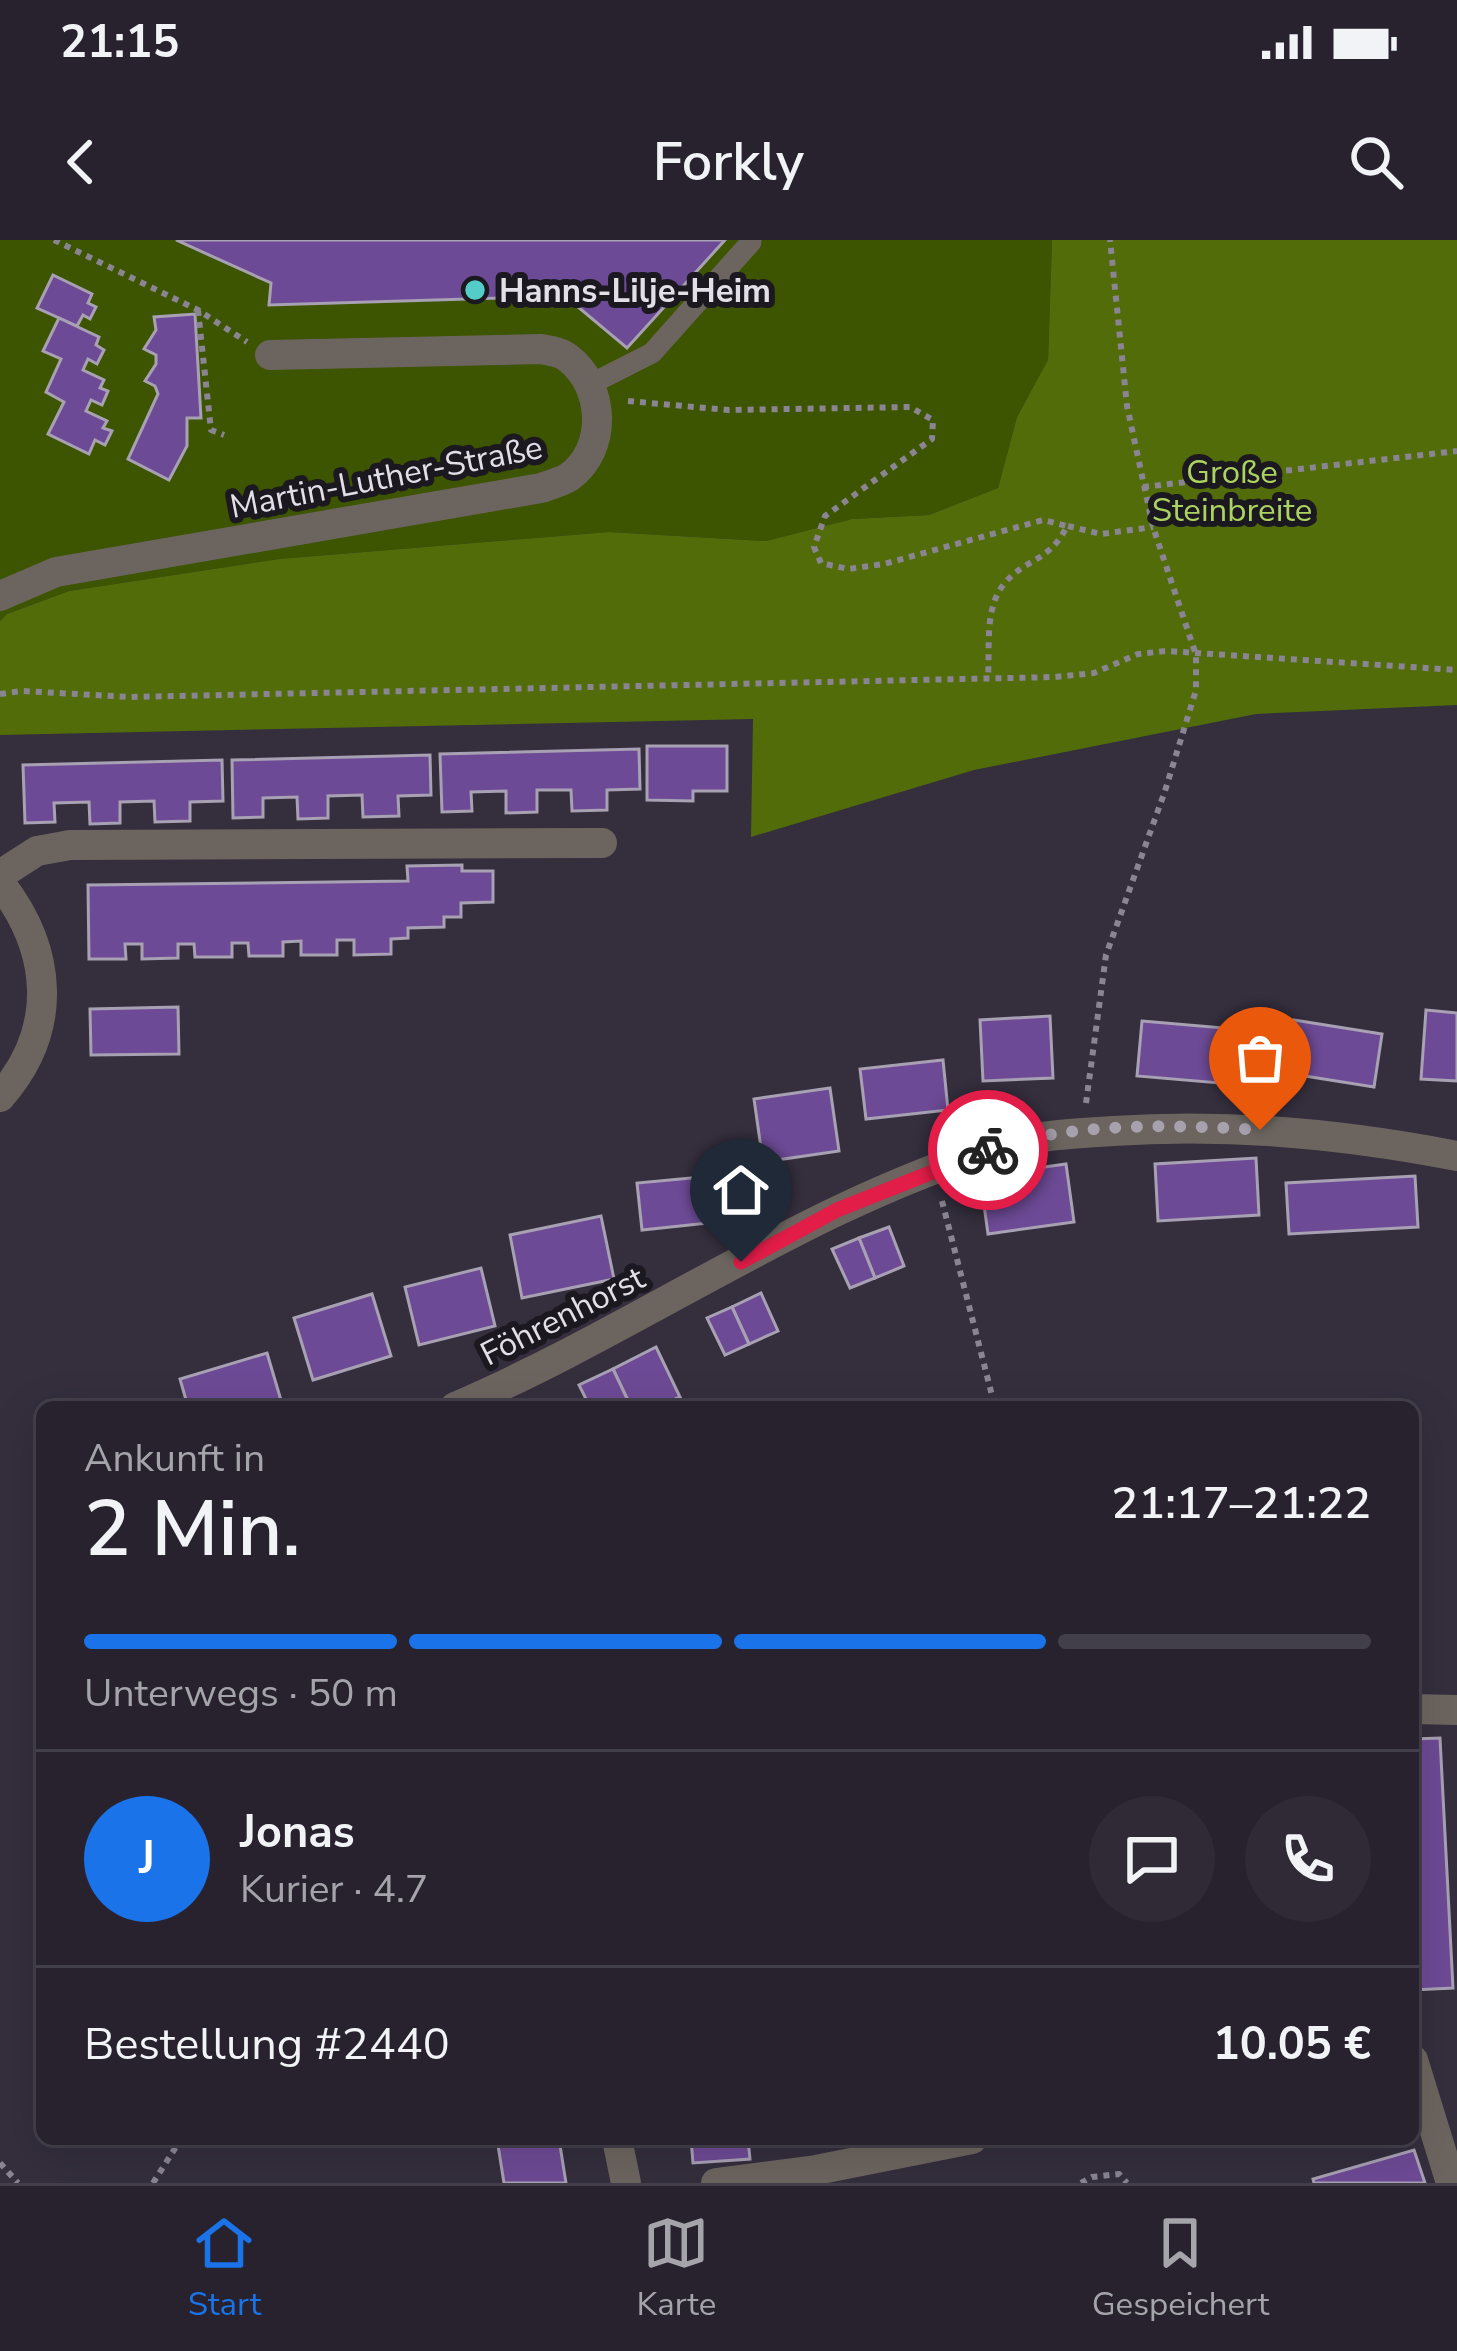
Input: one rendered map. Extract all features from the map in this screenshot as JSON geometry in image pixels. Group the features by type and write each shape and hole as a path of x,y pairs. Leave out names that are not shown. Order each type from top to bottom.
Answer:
{"street":[{"path":"270,355 541,349 566,355 593,393"},
{"name":"Martin-Luther-Straße","path":"0,596 56,572 542,488 567,478 586,460 596,430 593,393"},
{"path":"0,1097 31,1051 41,1014 42,976 34,939 0,879 38,851 70,844 602,843"},
{"name":"Föhrenhorst","path":"468,1401 558,1361 837,1210 1009,1143 1083,1133 1212,1127 1294,1132 1457,1156"},
{"path":"1419,1709 1457,1710"},
{"path":"1419,2079 1451,2183"},
{"path":"618,2145 626,2183"},
{"path":"716,2183 816,2170 942,2145"}],"lane":[{"path":"593,393 652,353 751,242"}],"path":[{"path":"54,240 198,310 270,355"},
{"path":"1083,1133 1106,955 1196,690 1196,655 1153,527 1126,406 1110,240"},
{"path":"198,310 211,430 224,435"},
{"path":"593,393 728,410 910,407 925,413 935,430 924,447 825,515 814,547 821,562 848,569 884,564 1042,520 1101,534 1153,527"},
{"path":"1143,487 1457,451"},
{"path":"988,678 992,612 1004,584 1056,548 1066,526"},
{"path":"0,694 153,696 988,678 1094,673 1138,654 1166,651 1457,670"},
{"path":"934,1170 993,1401"},
{"path":"153,2183 177,2145"},
{"path":"0,2163 18,2183"},
{"path":"1082,2183 1091,2177 1119,2174 1127,2183"}],"green space":[{"path":"0,240 1052,240 1048,361 1017,417 998,488 929,515 852,519 766,541 609,532 279,559 69,591 7,614 0,621"},
{"name":"Große Steinbreite","path":"1052,240 1457,240 1457,705 1256,714 974,770 751,837 753,719 0,735 0,621 7,614 69,591 279,559 609,532 766,541 852,519 929,515 998,488 1017,417 1048,360"}],"building":[{"name":"Hanns-Lilje-Heim","path":"176,240 725,240 627,348 565,296 269,305 271,283"},
{"path":"53,275 92,294 88,303 96,307 90,319 83,315 77,326 37,308"},
{"path":"195,314 201,418 187,418 187,446 169,480 128,459 158,394 145,381 156,355 144,349 156,330 154,317"},
{"path":"59,318 99,337 96,345 104,350 97,364 88,359 83,370 104,380 100,388 108,391 102,405 91,400 86,411 107,421 103,428 112,431 105,445 95,440 89,454 48,434 64,402 46,392 61,359 43,351"},
{"path":"647,746 727,746 727,791 693,791 693,801 647,800"},
{"path":"639,749 640,789 607,790 607,810 572,811 571,790 537,790 537,812 506,813 506,791 471,792 472,811 442,812 440,754"},
{"path":"430,755 431,795 398,796 399,816 363,817 362,795 328,796 328,818 298,819 297,797 263,798 263,817 233,818 232,760"},
{"path":"222,760 223,801 190,802 190,821 155,822 154,801 120,802 120,823 90,824 89,802 54,803 55,822 25,823 23,765"},
{"path":"462,865 462,871 493,871 493,902 461,903 461,917 444,917 444,927 408,928 408,938 391,939 391,954 354,955 354,940 337,940 337,955 301,955 301,941 283,942 283,956 249,956 248,943 232,943 232,957 195,957 194,944 178,944 178,958 142,959 142,944 125,944 126,959 89,959 88,885 408,881 407,866"},
{"path":"178,1007 179,1054 91,1055 90,1009"},
{"path":"1426,1010 1457,1013 1457,1081 1421,1079"},
{"path":"1050,1016 1053,1078 983,1081 980,1020"},
{"path":"1294,1020 1382,1034 1374,1087 1286,1073"},
{"path":"1142,1021 1236,1029 1231,1084 1137,1076"},
{"path":"943,1060 948,1110 866,1119 860,1069"},
{"path":"830,1088 839,1151 763,1162 754,1099"},
{"path":"1256,1158 1259,1215 1158,1221 1155,1164"},
{"path":"1066,1164 1074,1222 988,1234 980,1176"},
{"path":"713,1176 718,1222 642,1230 637,1183"},
{"path":"1415,1176 1418,1227 1289,1234 1286,1183"},
{"path":"601,1216 614,1279 522,1298 510,1235"},
{"path":"889,1227 904,1266 875,1278 859,1238"},
{"path":"859,1238 875,1278 850,1288 832,1249"},
{"path":"481,1268 495,1326 419,1345 405,1287"},
{"path":"761,1293 778,1331 749,1344 732,1307"},
{"path":"372,1294 391,1356 313,1380 294,1318"},
{"path":"732,1307 749,1344 725,1355 707,1318"},
{"path":"656,1347 680,1397 628,1401 613,1369"},
{"path":"267,1353 281,1401 186,1401 180,1379"},
{"path":"613,1369 628,1401 587,1401 579,1385"},
{"path":"1440,1738 1453,1988 1419,1990 1419,1739"},
{"path":"498,2145 560,2145 566,2183 504,2183"},
{"path":"692,2145 749,2145 750,2159 693,2163"},
{"path":"1414,2150 1425,2183 1314,2183 1313,2179"}],"way so far":[{"path":"988,1150 1083,1133 1191,1126 1260,1130"}],"place":[{"name":"Hanns-Lilje-Heim","path":"475,290"}],"route":[{"path":"741,1262 837,1210 988,1150"}]}
